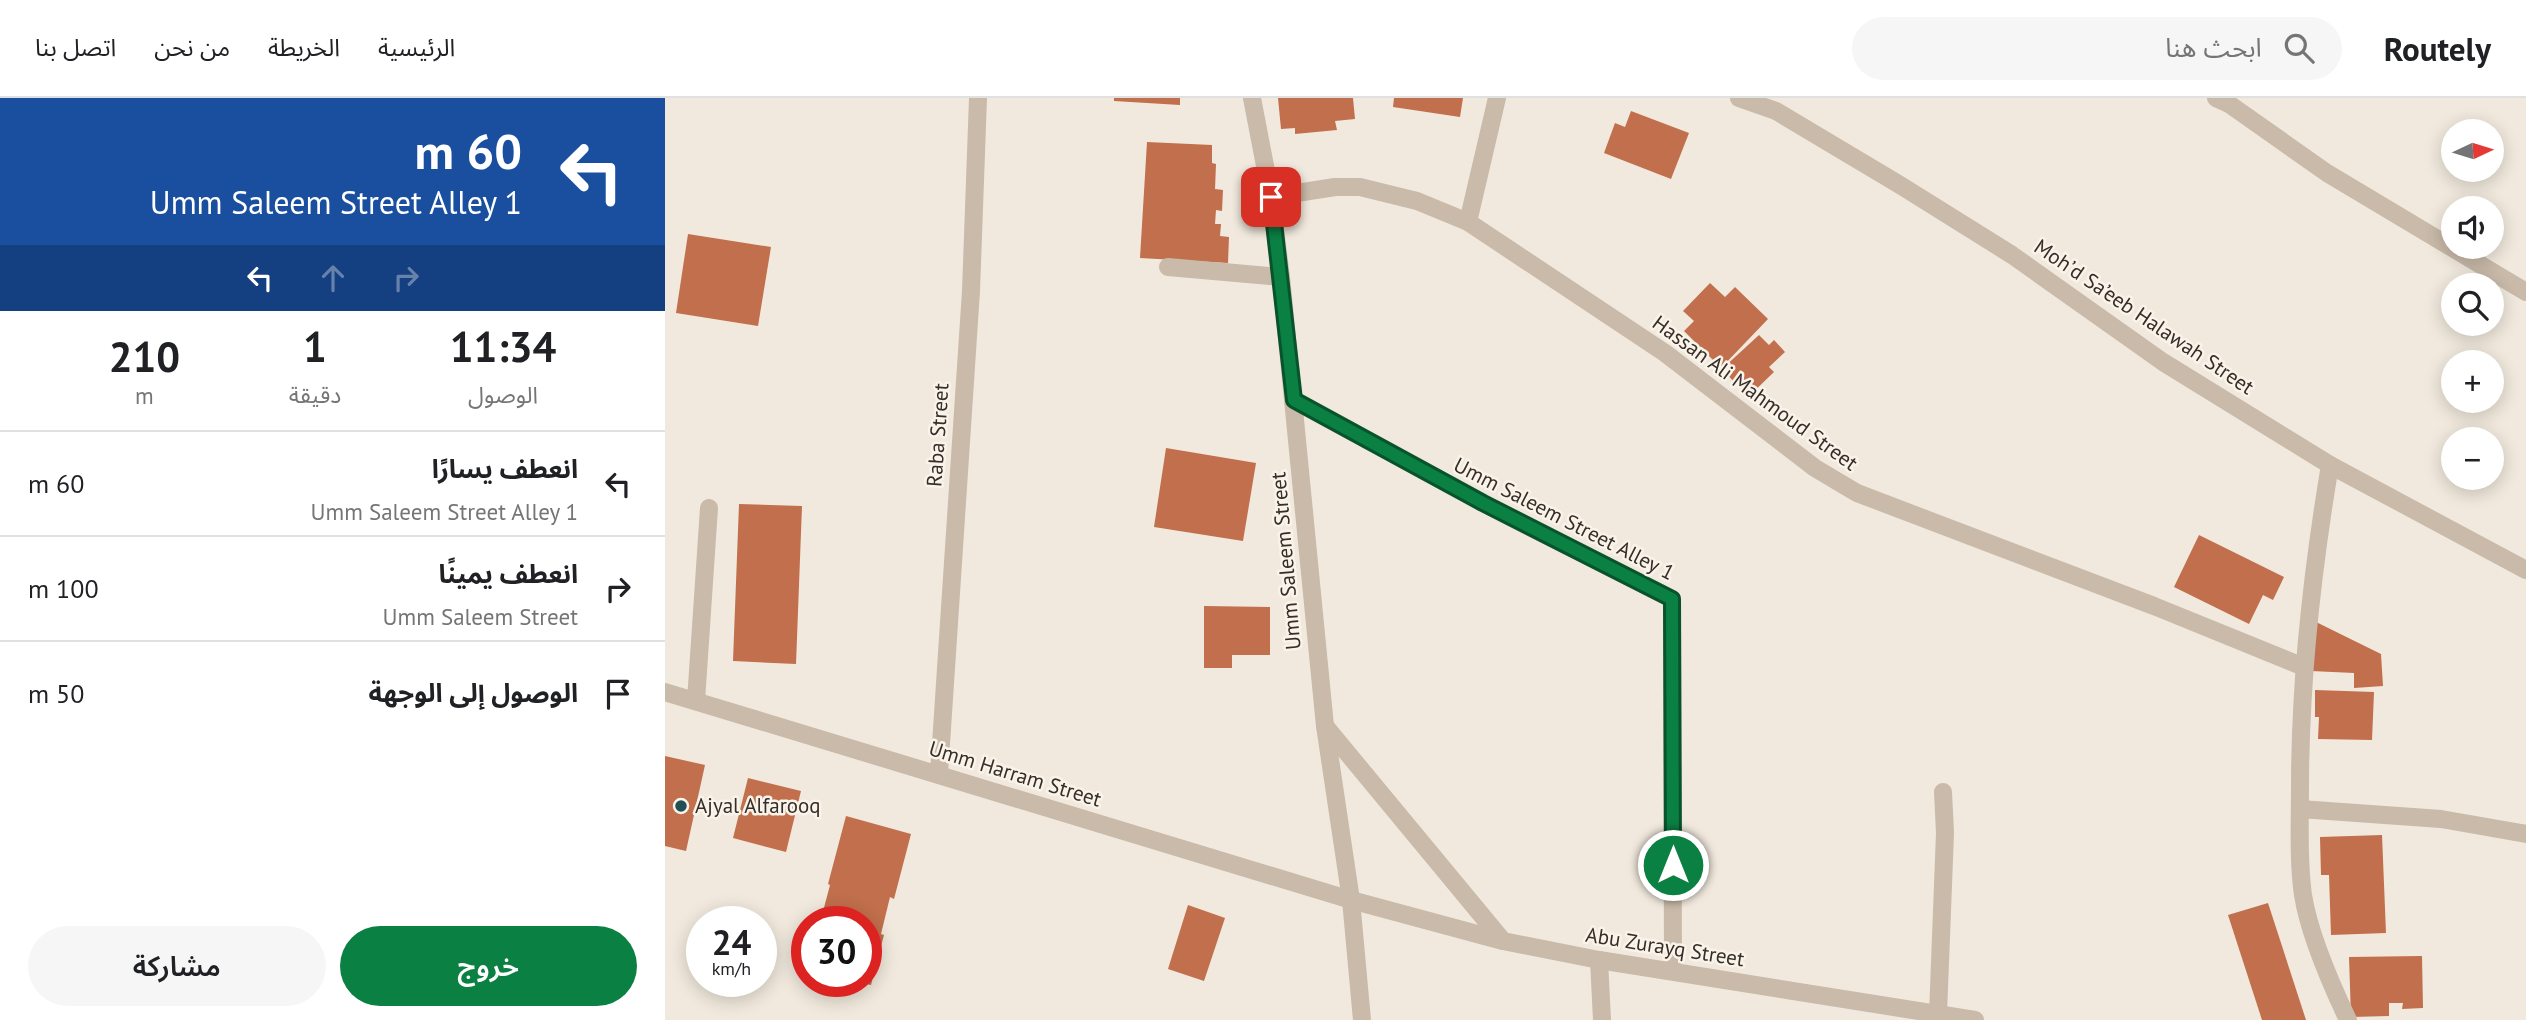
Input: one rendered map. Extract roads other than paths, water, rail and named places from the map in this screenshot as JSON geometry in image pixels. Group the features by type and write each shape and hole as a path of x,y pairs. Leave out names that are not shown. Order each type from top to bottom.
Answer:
{"street":[{"name":"Raba Street","path":"939,774 971,291 978,98"},
{"name":"Umm Saleem Street","path":"1252,98 1271,197 1281,277 1325,726 1351,900 1361,1020"},
{"path":"1468,222 1497,98"},
{"name":"Moh’d Sa’eeb Halawah Street","path":"1739,98 1777,104 2012,255 2163,362 2330,465 2526,570"},
{"path":"2225,100 2327,173 2526,292"},
{"name":"Hassan Ali Mahmoud Street","path":"1271,197 1335,187 1360,187 1417,201 1468,222 1665,353 1815,468 1857,493 2154,606 2304,667"},
{"path":"1168,267 1281,277"},
{"name":"Umm Saleem Street Alley 1","path":"1294,400 1483,503 1672,599 1673,971"},
{"path":"2330,465 2316,547 2304,667 2300,809 2303,896 2318,946 2348,1020"},
{"path":"696,701 709,508"},
{"name":"Umm Harram Street","path":"665,692 1351,900"},
{"path":"1325,726 1503,941"},
{"path":"1938,1014 1943,792"},
{"path":"2300,809 2441,819 2526,834"},
{"name":"Abu Zurayq Street","path":"1351,900 1503,941 1599,960 1975,1020"},
{"path":"1599,960 1602,1020"}],"place":[{"name":"Ajyal Alfarooq","path":"681,806"}]}
